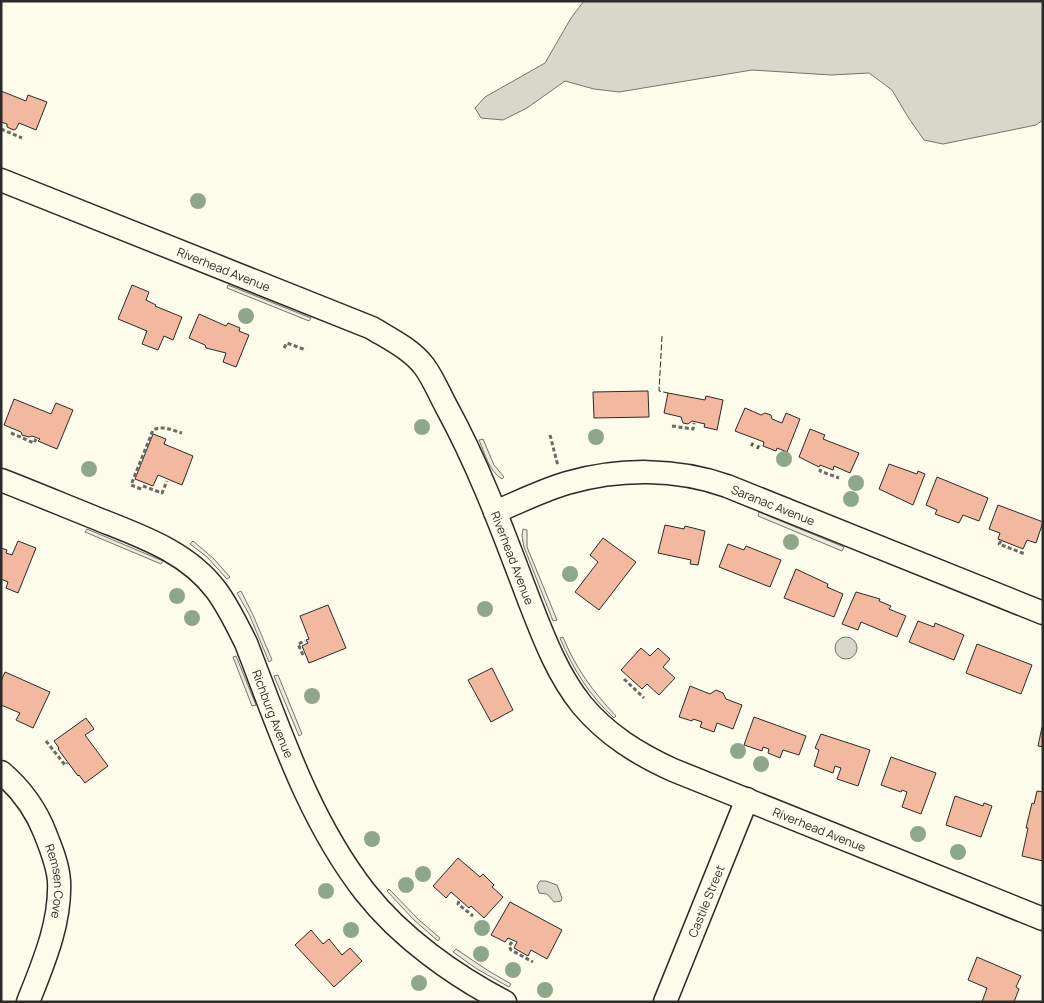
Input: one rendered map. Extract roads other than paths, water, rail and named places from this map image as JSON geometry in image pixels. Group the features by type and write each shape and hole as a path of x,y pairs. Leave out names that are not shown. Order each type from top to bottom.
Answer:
{"street":[{"name":"Riverhead Avenue","path":"1,180 366,326 401,345 424,366 463,436 550,652 573,693 590,714 620,742 648,758 747,800 1043,919"},
{"name":"Saranac Avenue","path":"495,512 566,484 604,475 653,472 699,478 742,492 1043,613"},
{"name":"Richburg Avenue","path":"1,480 150,540 178,556 204,577 216,590 238,628 312,807 366,893 386,916 447,967 505,1002"},
{"name":"Remsen Cove","path":"1,772 23,794 38,818 51,848 59,880 58,907 46,957 28,1002"},
{"name":"Castile Street","path":"665,1002 747,800"}]}
